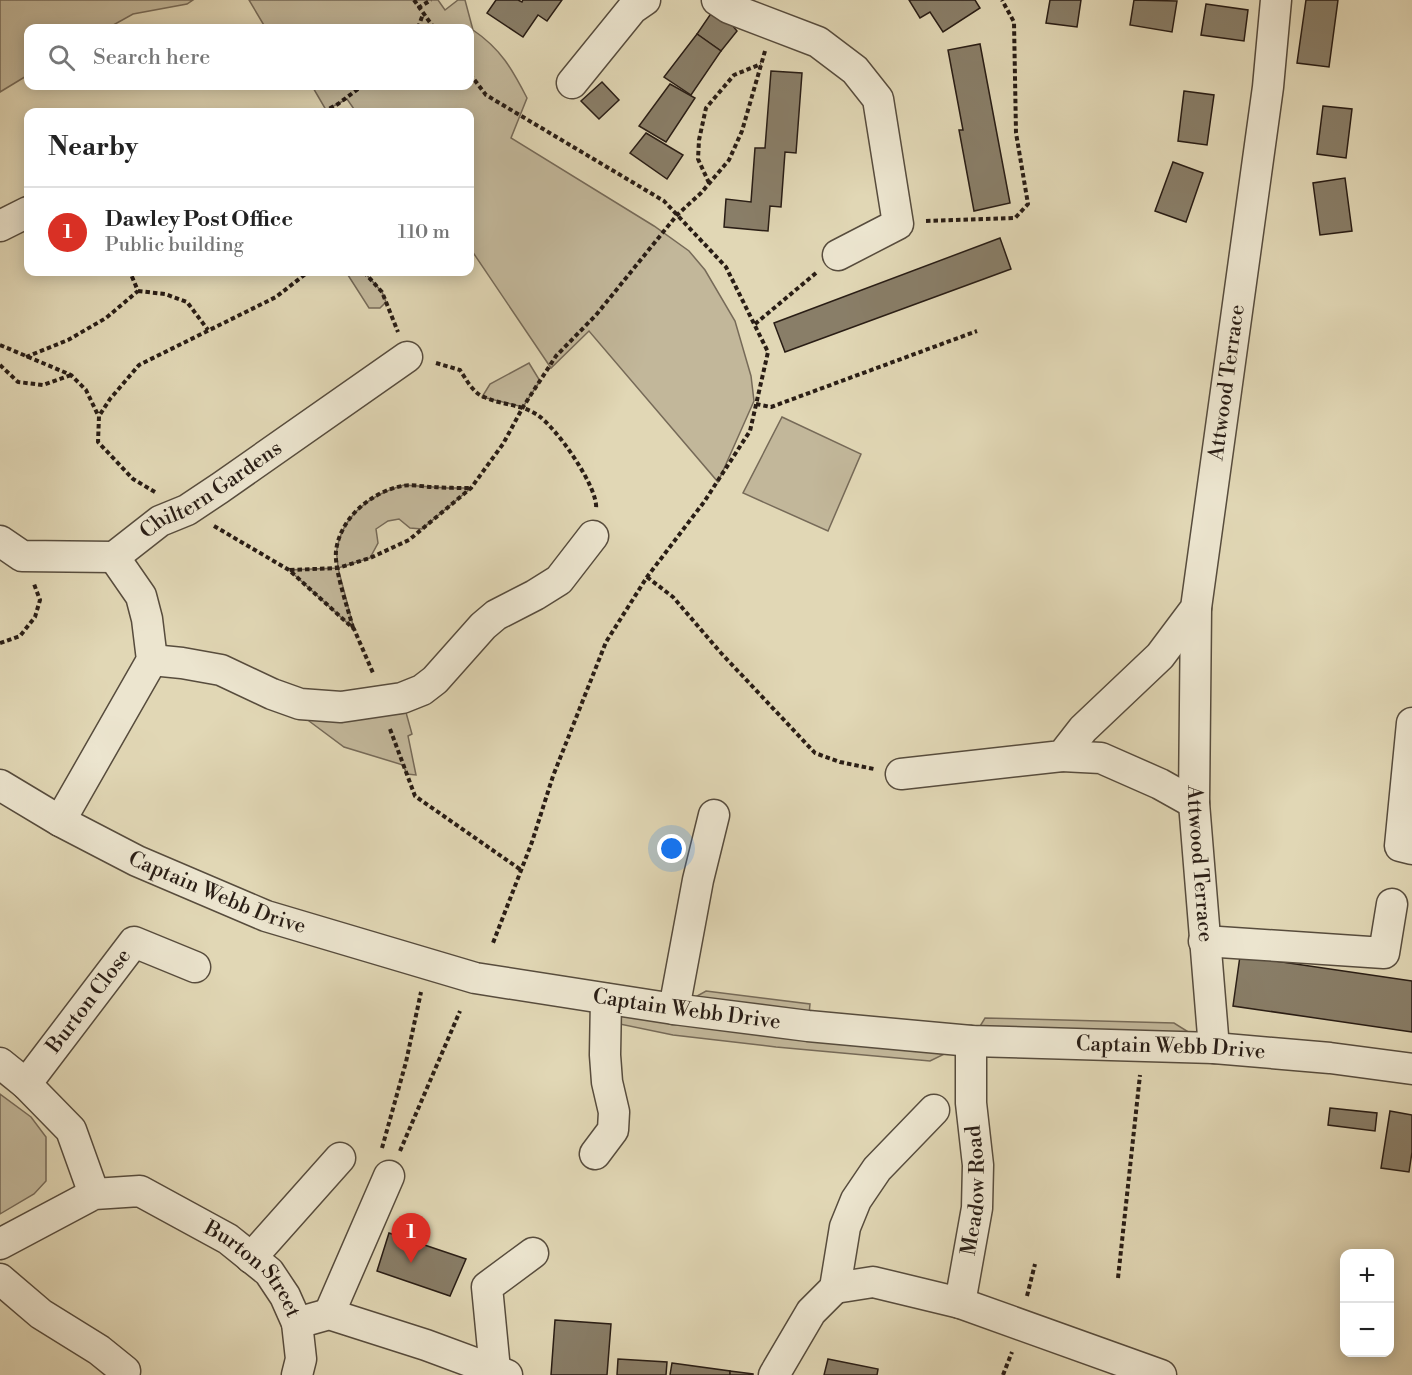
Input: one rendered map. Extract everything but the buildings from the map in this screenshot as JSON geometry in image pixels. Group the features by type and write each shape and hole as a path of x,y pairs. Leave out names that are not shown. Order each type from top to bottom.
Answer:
{"street":[{"path":"572,83 632,9 645,0"},
{"path":"717,0 729,8 818,42 855,70 878,99 898,224 838,255"},
{"name":"Attwood Terrace","path":"1214,1048 1194,803 1196,608 1268,87 1276,0"},
{"path":"0,226 24,214"},
{"name":"Chiltern Gardens","path":"114,557 160,521 187,510 407,357"},
{"path":"152,660 220,670 300,704 341,708 402,698 422,690 435,680 483,626 496,615 560,580 593,536"},
{"path":"11,549 114,557 141,596 147,619 152,660 60,821"},
{"name":"Attwood Terrace","path":"1062,756 1083,729 1160,656 1196,608"},
{"path":"1412,723 1400,846 1412,849"},
{"path":"901,774 1062,756 1101,758 1160,784 1194,803"},
{"name":"Captain Webb Drive","path":"0,785 60,821 137,861 266,916 475,978 674,1009 808,1026 971,1041 1214,1048 1330,1058 1412,1069"},
{"path":"674,1009 698,880 714,815"},
{"path":"1204,941 1384,953 1392,904"},
{"name":"Burton Close","path":"26,1084 134,942 195,967"},
{"path":"595,1154 612,1130 614,1112 607,1082 605,1055 606,999"},
{"name":"Meadow Road","path":"960,1303 977,1208 978,1165 971,1103 971,1041"},
{"path":"0,1063 26,1084 71,1130 94,1194 0,1244"},
{"name":"Meadow Road","path":"835,1288 845,1227 856,1200 876,1168 934,1110"},
{"path":"251,1258 340,1158"},
{"path":"329,1314 387,1180"},
{"name":"Burton Street","path":"94,1194 140,1191 228,1239 269,1272 285,1296 297,1323 329,1314 501,1372"},
{"path":"501,1372 487,1287 533,1252"},
{"path":"0,1279 41,1314 99,1350 125,1371"},
{"path":"774,1375 811,1312 835,1288 873,1282 960,1303 1161,1375"},
{"path":"297,1323 301,1359 297,1375"}],"path":[{"path":"414,0 431,24"},
{"path":"418,8 431,0"},
{"path":"898,224 932,220 1015,218 1028,204 1016,132 1014,22 1002,0"},
{"path":"419,24 423,14"},
{"path":"289,570 338,568 370,558 409,540 471,488 503,444 523,407 556,356 596,315 677,215 729,160 742,131 773,25"},
{"path":"709,183 698,159 699,140 706,108 734,75 761,63"},
{"path":"474,79 486,95 664,201 726,267 768,352 750,431 705,502 647,577 606,642 553,776 493,943"},
{"path":"330,108 357,90"},
{"path":"754,324 838,255"},
{"path":"132,276 138,291"},
{"path":"99,416 110,399 139,365 276,297 303,276"},
{"path":"368,276 382,292 407,357 460,370 470,386 482,397 523,407 552,426 584,473 597,503 593,536"},
{"path":"26,357 68,340 106,318 138,291 165,294 187,302 208,330"},
{"path":"756,404 771,407 977,331"},
{"path":"0,345 71,375 86,390 99,416 98,442 134,479 289,570 354,629"},
{"path":"0,365 18,382 43,385 71,375"},
{"path":"471,488 404,485 384,491 362,504 344,528 336,550 338,568 354,629 373,673 379,701 415,796 521,870"},
{"path":"0,643 20,636 35,617 40,600 11,549"},
{"path":"647,577 673,597 721,653 815,753 840,762 901,774"},
{"path":"428,964 406,1062 376,1171 387,1180 460,1011"},
{"path":"1118,1278 1143,1045"}],"shaded area":[{"path":"0,0 193,0 187,4 133,14 115,24 24,24 24,77 0,92"},
{"path":"249,0 438,0 445,10 458,0 465,0 471,24 263,24"},
{"path":"474,31 483,37 505,60 527,98 511,138 654,226 689,251 705,270 735,321 751,376 754,401 718,482 589,331 551,368 474,254 474,108 353,108 347,99 330,108 325,108 314,90 474,90"},
{"path":"349,276 368,276 382,292 386,302 380,308 369,308"},
{"path":"529,363 540,381 523,407 482,397 490,384"},
{"path":"782,417 861,454 828,531 743,493"},
{"path":"404,485 471,488 422,529 410,528 399,519 388,521 376,529 378,543 370,558 338,568 337,549 340,537 352,516 370,500"},
{"path":"338,568 354,629 289,570"},
{"path":"402,698 412,734 408,736 416,775 407,774 403,765 344,747 309,721 311,705"},
{"path":"706,991 810,1004 808,1025 971,1041 930,1061 673,1035 605,1021 606,999 674,1009"},
{"path":"985,1018 1174,1023 1214,1048 971,1041"},
{"path":"0,1094 31,1117 46,1137 46,1181 34,1194 0,1214"}],"place":[{"name":"Dawley Post Office","path":"411,1263"}]}
